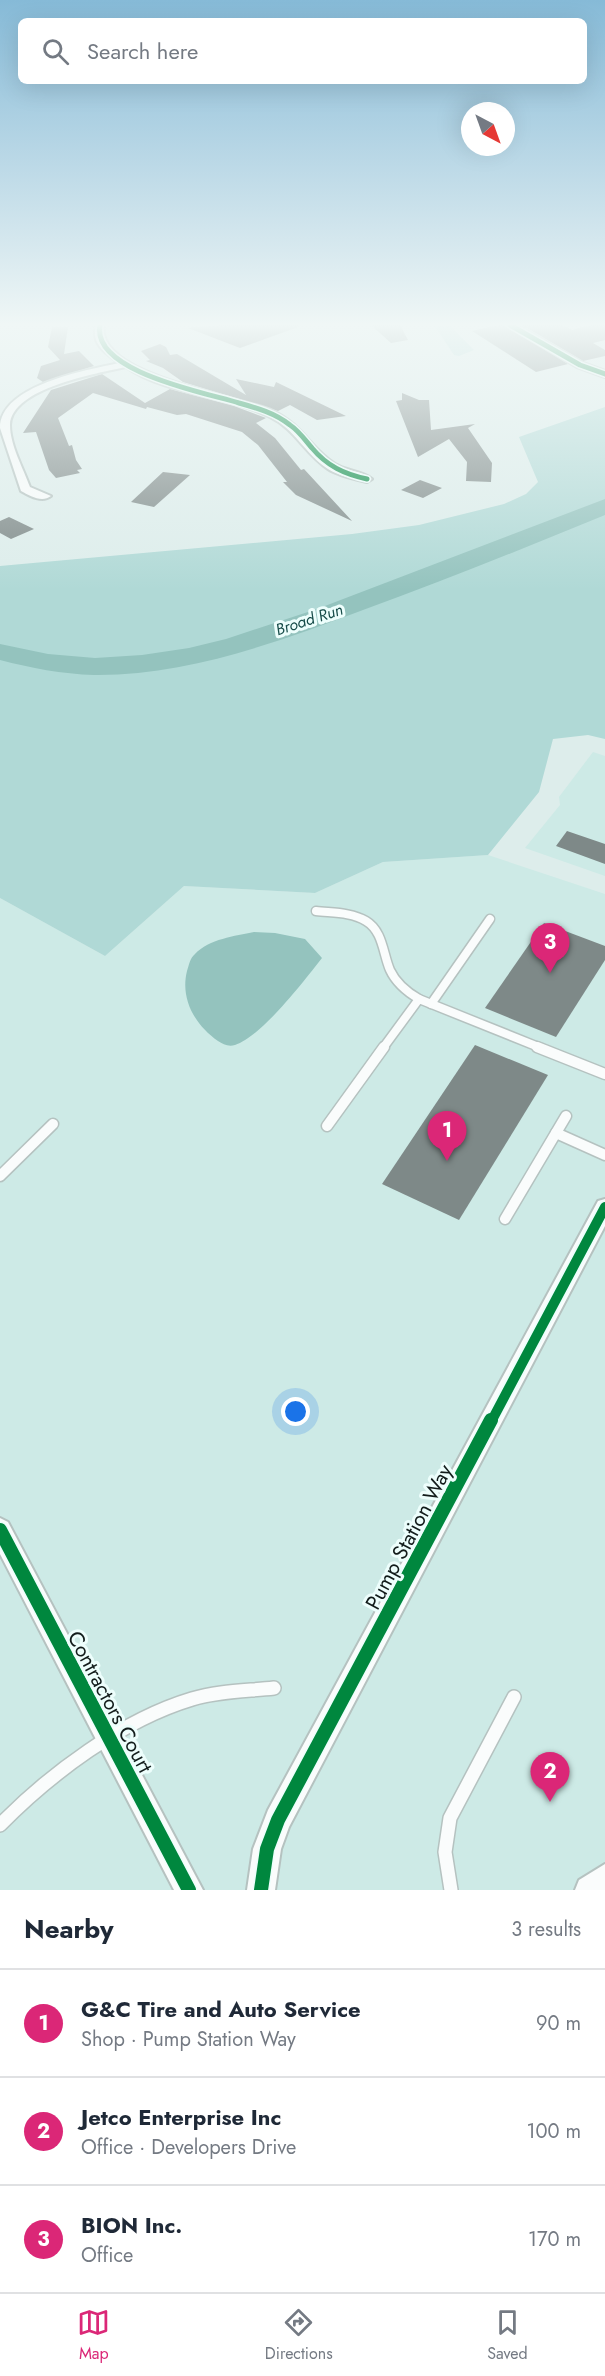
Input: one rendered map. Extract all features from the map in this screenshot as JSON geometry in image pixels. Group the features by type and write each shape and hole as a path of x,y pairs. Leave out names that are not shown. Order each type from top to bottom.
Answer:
{"street":[{"path":"8,413 6,429 25,489 45,496"},
{"path":"270,413 293,426 327,464 345,473 367,479"},
{"name":"Pump Station Way","path":"261,1890 267,1849 278,1820 605,1207"},
{"name":"Contractors Court","path":"0,1530 189,1890"},
{"path":"589,1890 605,1878"}],"lane":[{"path":"316,911 352,916 372,925 377,932 391,971 399,984 419,999 605,1074"},
{"path":"431,1004 490,919"},
{"path":"327,1126 419,999"},
{"path":"506,1219 566,1116"},
{"path":"0,1176 53,1124"},
{"path":"556,1133 605,1155"},
{"path":"0,1825 22,1803 52,1779 110,1739 167,1707 195,1698 274,1688"},
{"path":"451,1890 445,1852 450,1818 514,1697"}],"shaded area":[{"path":"587,413 605,413 605,739 588,735 553,739 539,792 488,855 383,862 315,893 184,886 105,956 0,898 0,566 352,534 419,525 504,504 526,494 538,482 519,437"},
{"path":"593,752 605,756 605,876 525,848 560,805 559,797"},
{"path":"488,855 605,894 605,1890 0,1890 0,898 105,956 184,886 315,893 383,862"},
{"path":"254,932 275,933 305,939 322,958 270,1020 246,1040 235,1045 228,1045 210,1035 191,1010 186,992 187,971 193,956 207,945"}],"building":[{"path":"36,413 65,413 58,418 69,446 72,445 76,460 82,469 77,470 80,473 56,478 49,470 36,432 23,433"},
{"path":"170,413 253,413 266,418 256,423 275,438 301,470 304,469 352,521 296,495 283,482 287,482 258,445 242,432 186,414"},
{"path":"305,413 340,413 346,416 317,420"},
{"path":"401,413 430,413 431,430 475,424 468,428 492,463 491,482 466,481 467,462 449,439 418,457"},
{"path":"163,472 190,475 154,507 131,502"},
{"path":"420,480 442,488 423,498 401,490"},
{"path":"9,517 34,529 11,539 0,533 0,521"},
{"path":"567,831 605,844 605,864 556,846"},
{"path":"544,923 605,946 605,960 556,1037 485,1008"},
{"path":"475,1045 548,1075 459,1220 382,1184"}],"waterway":[{"name":"Broad Run","path":"0,652 48,663 95,666 142,664 235,645 327,615 460,565 605,506"}],"cycle path":[{"path":"269,413 296,430 329,465 342,472 367,479"},
{"path":"261,1890 267,1849 278,1820 605,1207"},
{"path":"0,1530 189,1890"}],"place":[{"name":"BION Inc.","path":"550,973"},
{"name":"G&C Tire and Auto Service","path":"447,1161"},
{"name":"Jetco Enterprise Inc","path":"550,1802"}]}
